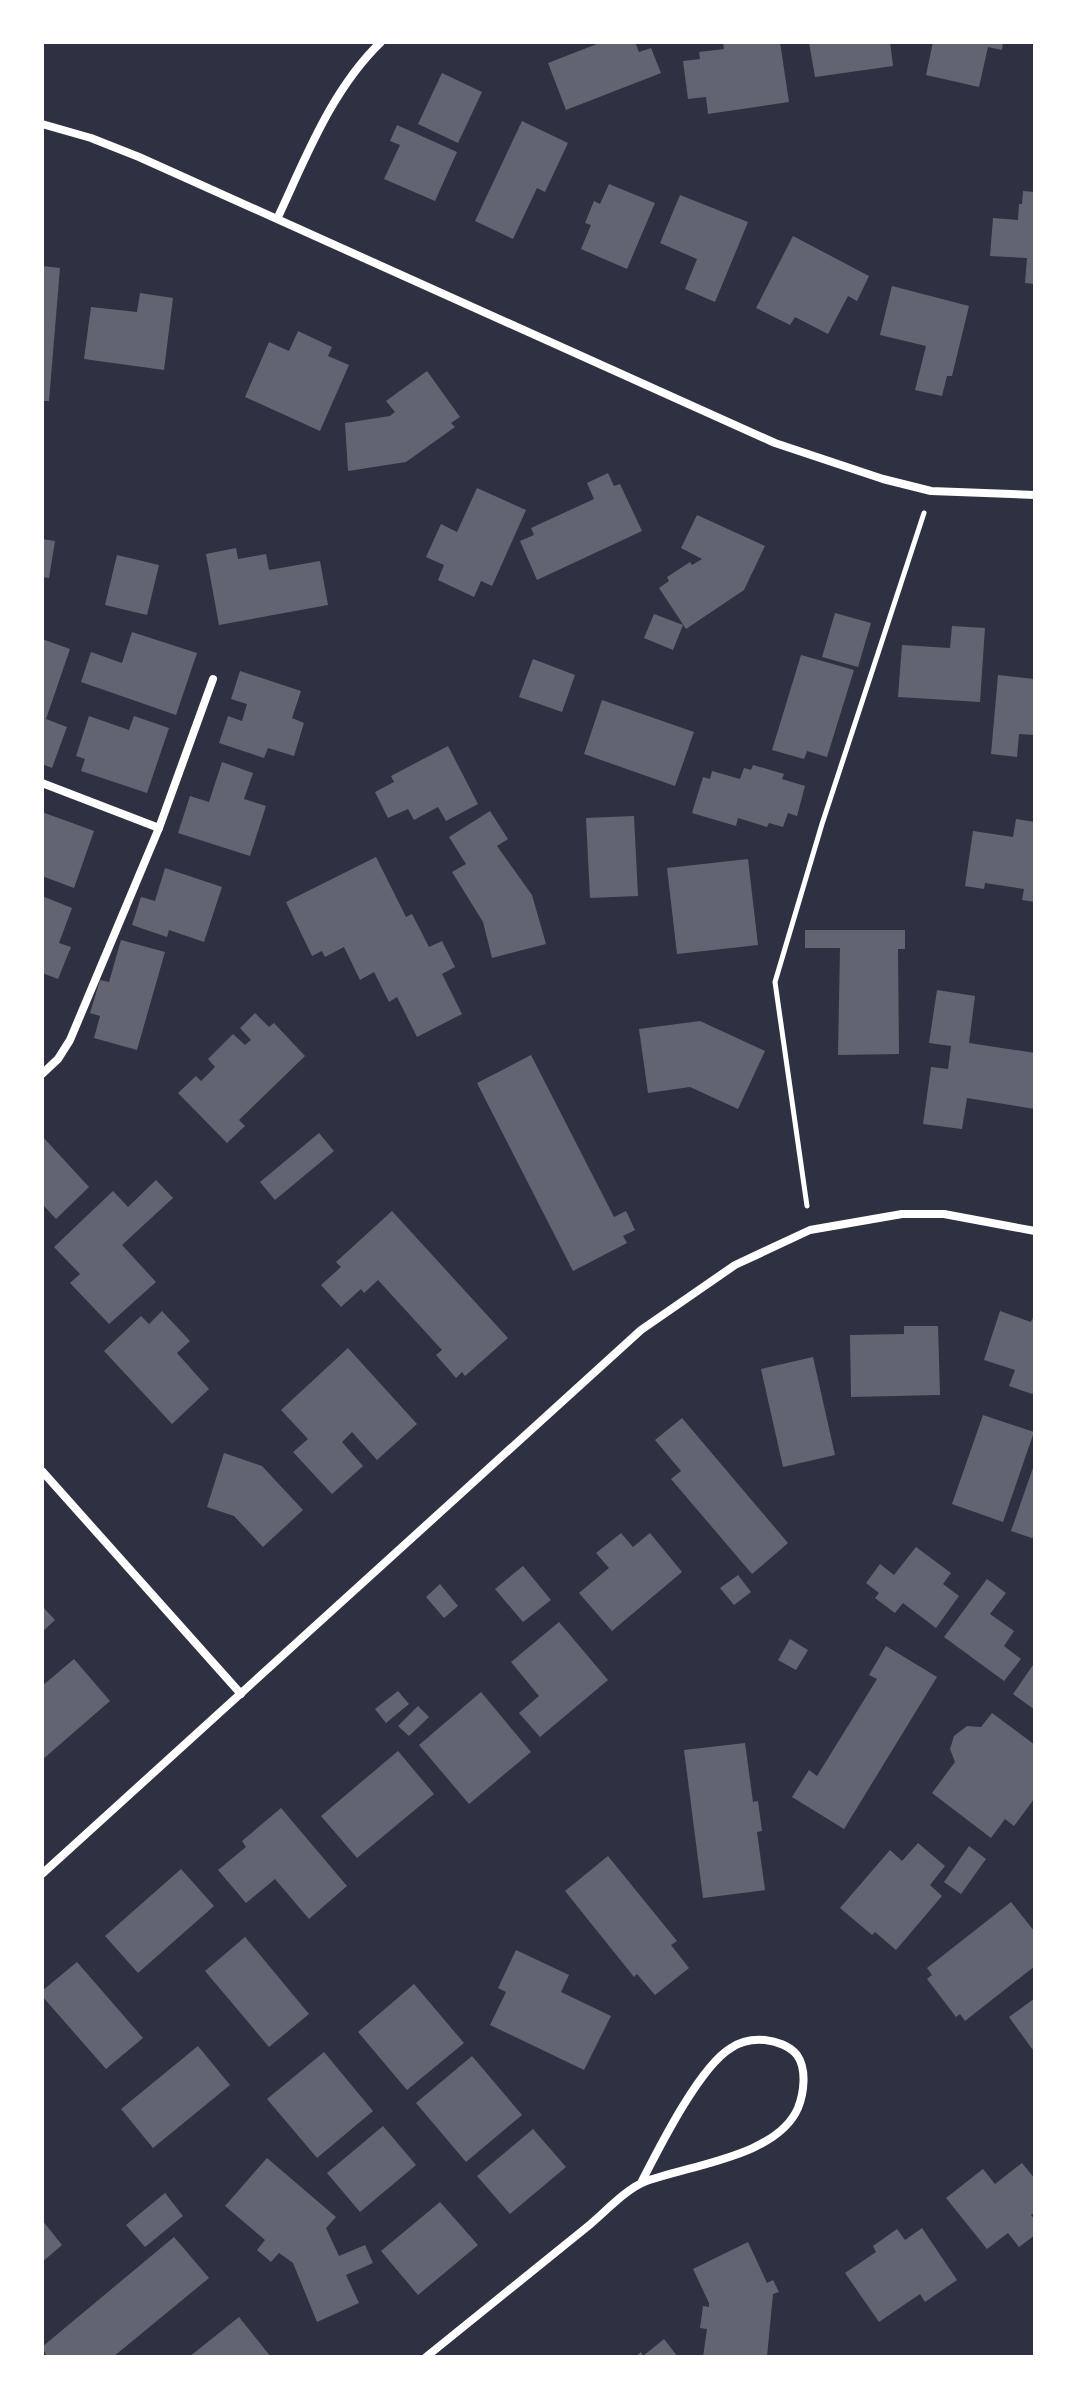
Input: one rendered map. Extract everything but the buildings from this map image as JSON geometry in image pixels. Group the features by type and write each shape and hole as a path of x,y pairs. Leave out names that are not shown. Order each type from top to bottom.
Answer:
{"street":[{"path":"278,217 324,120 366,56 381,42"},
{"path":"42,124 91,138 278,217 775,443 883,479 931,491 1035,495"},
{"path":"42,1074 58,1059 70,1040 159,828 213,679"},
{"path":"42,783 159,828"},
{"path":"42,1874 641,1330 735,1265 810,1230 902,1214 944,1214 1035,1231"},
{"path":"42,1471 241,1694"},
{"path":"426,2357 641,2183 725,2158 757,2145 779,2130 795,2114 802,2099 804,2084 798,2056 773,2040 742,2042 728,2049 675,2120 641,2183"}],"path":[{"path":"810,1230 775,982 822,824 931,491"}]}
